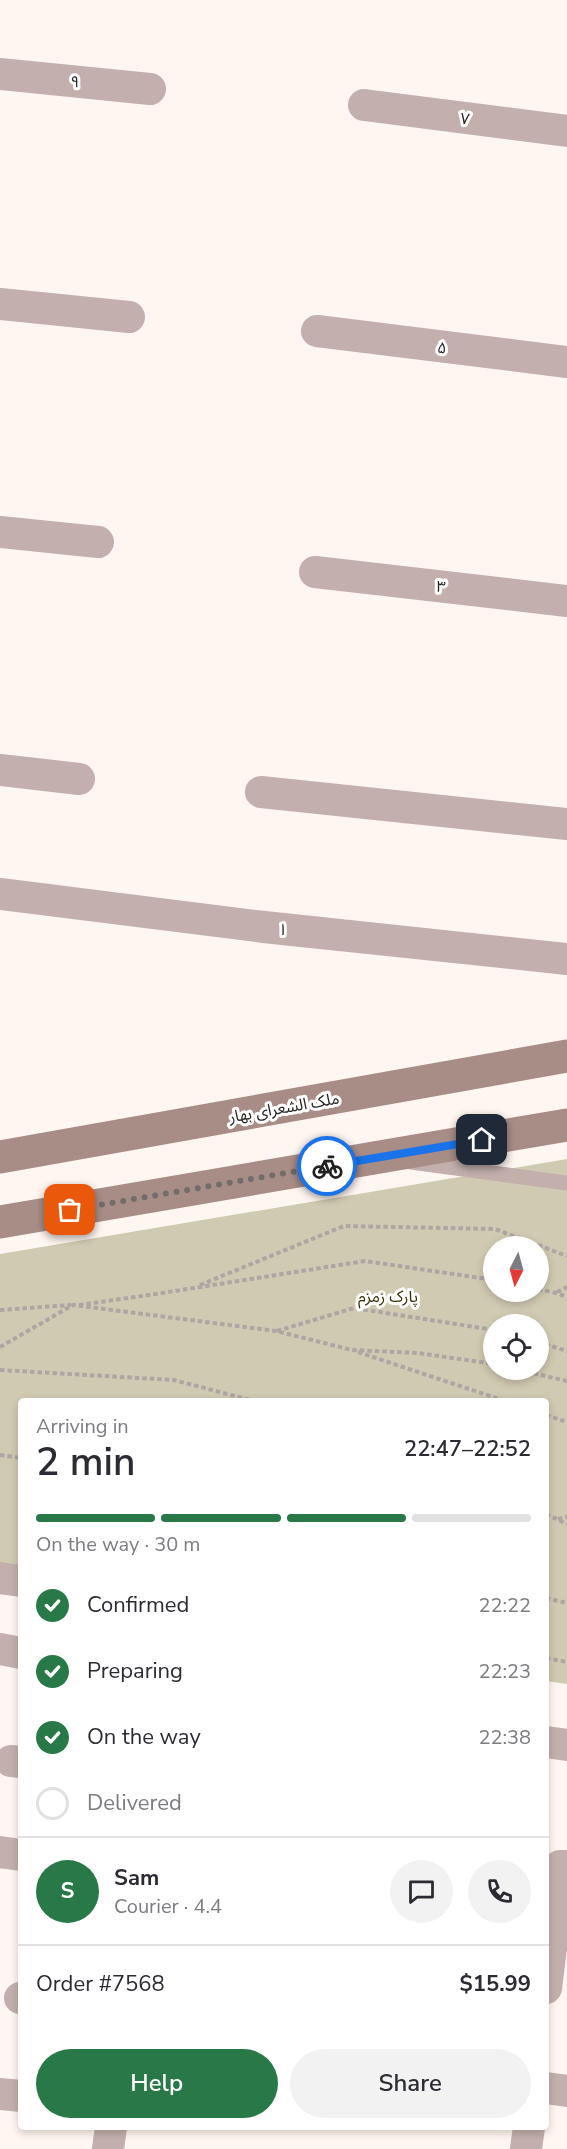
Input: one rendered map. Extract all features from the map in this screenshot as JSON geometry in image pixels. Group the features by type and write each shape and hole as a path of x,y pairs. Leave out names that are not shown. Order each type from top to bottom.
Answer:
{"main road":[{"name":"ملک الشعرای بهار","path":"0,1157 567,1056"},
{"path":"0,1222 567,1125"}],"street":[{"name":"۹","path":"0,74 150,89"},
{"name":"۷","path":"364,105 567,131"},
{"path":"0,304 129,317"},
{"name":"۵","path":"317,331 567,362"},
{"path":"0,532 98,542"},
{"name":"۳","path":"315,572 567,601"},
{"path":"0,770 79,779"},
{"path":"261,792 567,824"},
{"name":"۱","path":"0,894 264,927 567,959"},
{"path":"0,1578 18,1581"},
{"path":"0,1649 18,1652"},
{"path":"549,1742 567,1745"},
{"path":"0,1852 18,1855"},
{"path":"549,1969 564,1866"},
{"path":"549,2088 567,2091"},
{"path":"0,2094 18,2096"},
{"path":"108,2149 111,2130"},
{"path":"526,2149 529,2130"}],"lane":[{"path":"375,1158 567,1184"}],"path":[{"path":"192,1288 344,1226 495,1229 567,1256"},
{"path":"0,1310 73,1305 365,1261 483,1278"},
{"path":"556,1293 567,1287"},
{"path":"549,1291 567,1297"},
{"path":"0,1347 73,1305 276,1331 352,1350 496,1398"},
{"path":"276,1331 354,1308 483,1328"},
{"path":"549,1345 567,1351"},
{"path":"352,1350 418,1353 483,1362"},
{"path":"0,1370 51,1371 174,1380 243,1398"},
{"path":"549,1377 567,1381"},
{"path":"549,1416 567,1422"},
{"path":"0,1455 18,1458"},
{"path":"549,1515 567,1524"},
{"path":"558,1519 567,1517"},
{"path":"549,1599 567,1603"},
{"path":"549,1659 567,1662"}],"green space":[{"name":"پارک زمزم","path":"567,1159 567,1684 549,1681 549,1398 18,1398 18,1592 0,1589 0,1254"}],"way so far":[{"path":"70,1210 327,1166"}],"route":[{"path":"327,1166 482,1140"}]}
